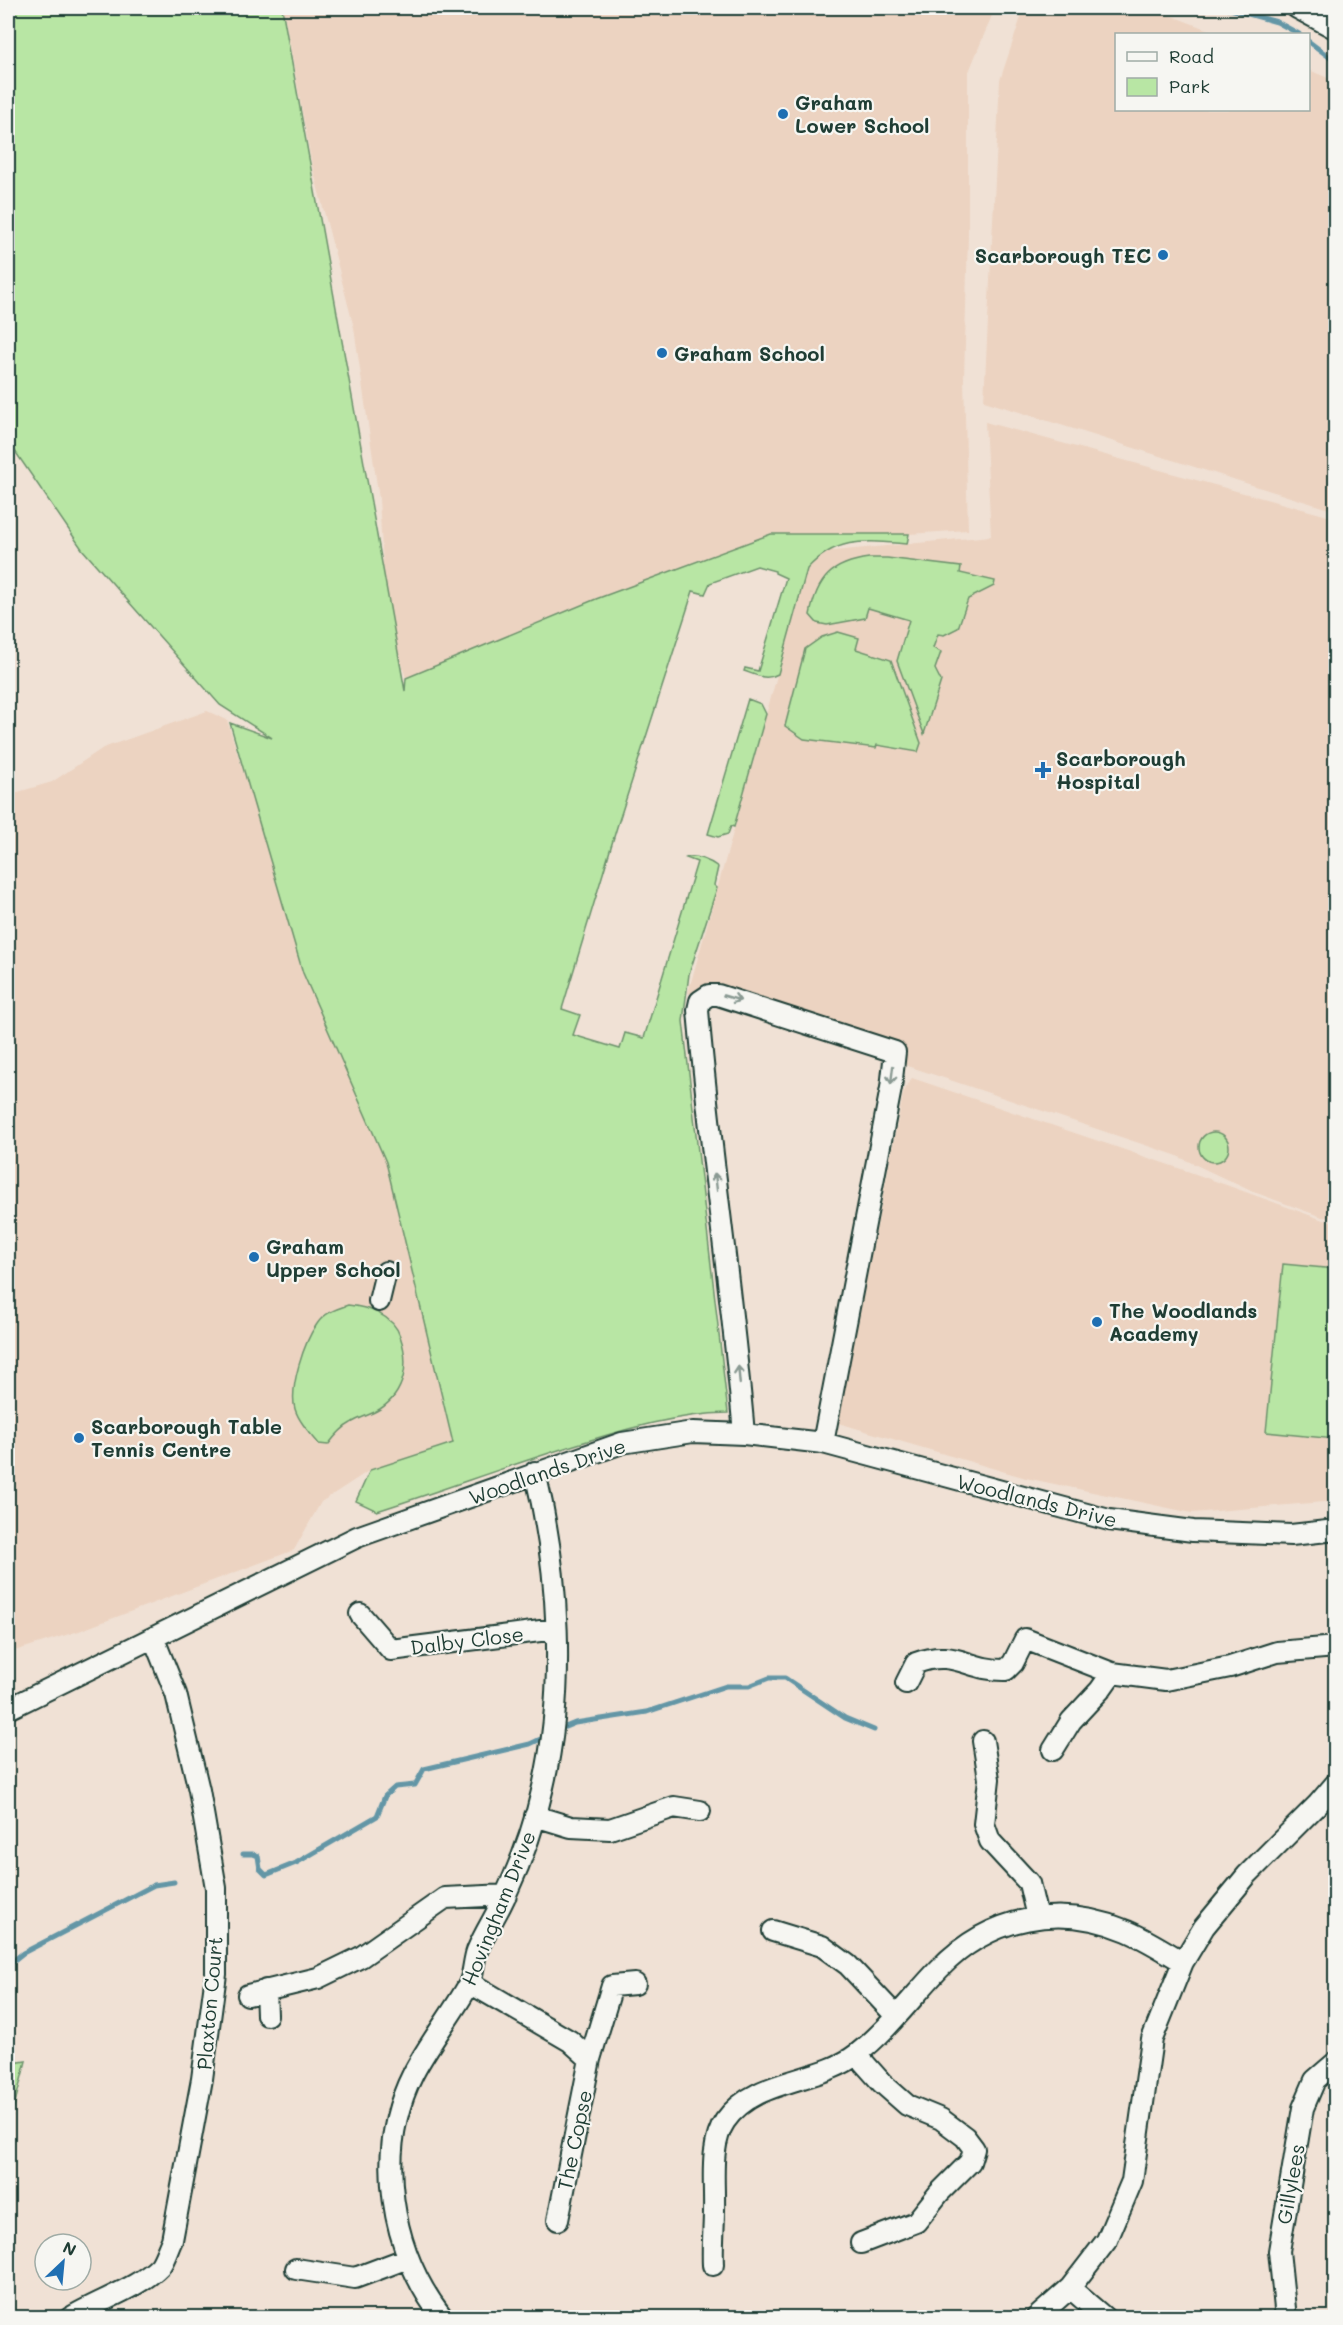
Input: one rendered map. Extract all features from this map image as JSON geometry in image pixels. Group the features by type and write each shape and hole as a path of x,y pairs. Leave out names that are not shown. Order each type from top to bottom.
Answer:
{"street":[{"path":"1297,8 1335,29"},
{"path":"744,1434 736,1340 712,1150 698,1010 700,1001 709,995 718,995 895,1052 891,1088 823,1443"},
{"path":"379,1301 386,1272"},
{"name":"Woodlands Drive","path":"8,1709 357,1537 622,1443 693,1432 744,1434 823,1443 1108,1520 1193,1531 1291,1535 1335,1530"},
{"name":"Hovingham Drive","path":"443,2318 408,2258 396,2221 392,2192 396,2115 413,2075 470,1983 477,1952 506,1895 526,1846 543,1787 558,1684 556,1629 545,1514 535,1472"},
{"name":"Dalby Close","path":"360,1614 391,1650 556,1629"},
{"name":"Plaxton Court","path":"70,2318 98,2301 144,2280 161,2264 172,2240 202,2079 216,1974 216,1888 199,1790 176,1694 154,1639"},
{"path":"906,1683 915,1663 931,1657 950,1657 990,1670 1006,1670 1013,1663 1025,1639 1112,1673 1166,1680 1230,1667 1277,1652 1335,1647"},
{"path":"1053,1750 1071,1721 1100,1690 1112,1673"},
{"path":"983,1741 989,1779 984,1824 990,1841 1029,1883 1037,1917"},
{"path":"1036,2318 1070,2288 1107,2240 1132,2181 1152,2040 1183,1962 1204,1927 1247,1875 1318,1804 1335,1783"},
{"path":"535,1816 571,1827 610,1829 674,1807 700,1811"},
{"path":"267,2015 257,1992 318,1978 361,1957 445,1898 506,1895"},
{"path":"713,2265 715,2148 724,2121 743,2103 776,2086 833,2068 857,2055 941,1966 976,1938 1013,1922 1037,1917 1074,1916 1127,1930 1183,1962"},
{"path":"774,1931 822,1946 848,1965 896,2016"},
{"path":"470,1983 570,2041 590,2059"},
{"name":"The Copse","path":"558,2220 590,2059 612,1986 635,1984"},
{"path":"857,2055 882,2083 907,2104 941,2119 965,2137 975,2149 970,2162 939,2193 916,2222 861,2243"},
{"name":"Gillylees","path":"1286,2318 1278,2251 1303,2108 1315,2080 1335,2062"},
{"path":"296,2269 356,2278 408,2258"},
{"path":"1070,2288 1105,2318"}],"shaded area":[{"name":"Graham School","path":"283,8 995,8 968,74 968,235 964,379 968,530 909,534 771,534 596,599 406,678 386,616 379,499 354,328 312,165"},
{"name":"Scarborough TEC","path":"1024,8 1151,8 1216,33 1115,33 1115,111 1310,111 1310,70 1335,81 1335,511 984,401 1000,80"},
{"name":"Scarborough Hospital","path":"985,422 1335,518 1335,1218 1322,1217 1251,1191 1175,1155 688,993 816,537 834,551 991,536"},
{"path":"207,711 227,720 275,871 386,1162 454,1443 370,1470 321,1502 294,1550 79,1631 8,1653 8,795 52,782 103,748"},
{"name":"The Woodlands Academy","path":"912,1078 1190,1172 1323,1220 1335,1221 1335,1501 1192,1513 1026,1478 838,1423 904,1090"}],"green space":[{"path":"8,8 282,8 405,691 406,678 596,599 771,534 909,534 907,544 865,542 841,546 818,558 807,569 778,674 774,676 761,677 744,671 745,668 758,671 786,578 775,571 757,566 710,583 705,594 693,591 617,827 562,1009 580,1015 573,1035 620,1049 625,1033 644,1038 697,862 686,858 707,860 718,867 714,885 717,888 689,974 683,1021 728,1413 672,1419 617,1432 377,1511 356,1501 370,1470 453,1443 386,1162 303,973 230,723 272,738 220,705 82,549 8,441"},
{"path":"869,558 961,567 960,573 995,581 994,586 968,599 958,628 944,635 938,634 933,648 941,652 935,669 941,681 924,734 897,661 909,620 868,608 865,618 827,625 817,623 810,615 817,591 828,574 845,564"},
{"path":"838,632 859,638 856,649 891,660 921,743 918,752 877,745 876,748 804,739 785,726 805,649 822,637"},
{"path":"748,699 761,704 766,714 734,827 731,826 728,834 718,837 708,834"},
{"path":"1214,1132 1225,1136 1229,1147 1225,1158 1214,1162 1203,1158 1199,1147 1203,1136"},
{"path":"1283,1264 1335,1269 1335,1439 1266,1432"},
{"path":"348,1305 379,1313 397,1329 405,1357 403,1377 395,1395 377,1411 347,1425 328,1445 319,1444 302,1423 295,1409 296,1378 303,1353 317,1324 327,1314"},
{"path":"26,2061 8,2129 8,2064"}],"waterway":[{"path":"1227,8 1277,22 1297,33"},
{"path":"1310,42 1336,62"},
{"path":"558,1730 575,1723 647,1712 726,1686 749,1686 769,1678 785,1678 845,1718 874,1730"},
{"path":"243,1854 258,1856 260,1869 266,1875 296,1863 377,1816 385,1796 395,1787 415,1785 424,1769 530,1744 547,1736"},
{"path":"8,1965 23,1953 154,1885 174,1882"}],"place":[{"name":"Graham Lower School","path":"783,114"},
{"name":"Scarborough TEC","path":"1163,255"},
{"name":"Graham School","path":"662,353"},
{"name":"Scarborough Hospital","path":"1043,770"},
{"name":"Graham Upper School","path":"254,1257"},
{"name":"The Woodlands Academy","path":"1097,1322"},
{"name":"Scarborough Table Tennis Centre","path":"79,1438"}]}
